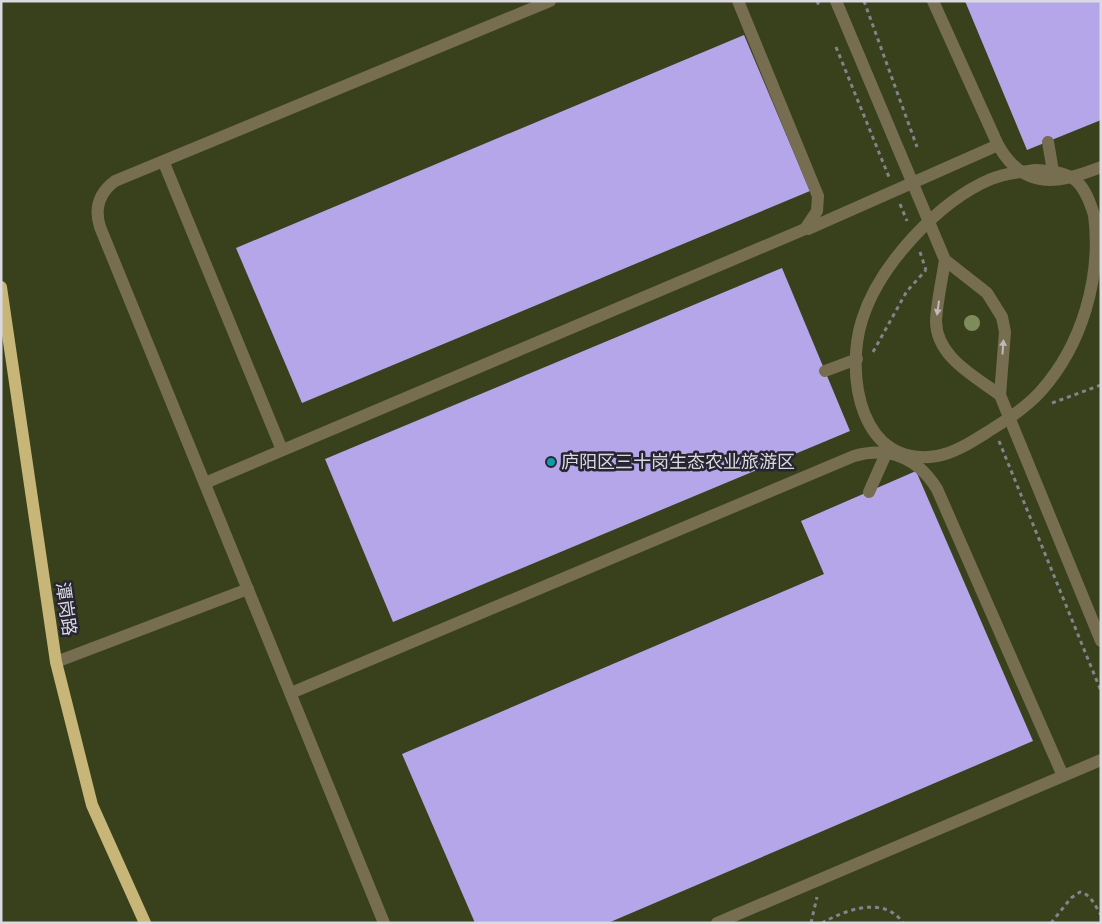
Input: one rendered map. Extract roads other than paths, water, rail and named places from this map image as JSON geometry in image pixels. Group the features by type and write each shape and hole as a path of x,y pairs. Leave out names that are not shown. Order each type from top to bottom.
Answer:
{"main road":[{"name":"潭岗路","path":"1,287 56,662 92,805 145,923"}],"street":[{"path":"384,923 97,218 99,200 108,186 550,1"},
{"path":"738,1 818,196 814,218 799,232"},
{"path":"836,1 945,260 987,293 1002,317 1005,332 1000,395 1101,641"},
{"path":"934,1 998,145 1011,164 1020,172 1041,180 1067,180 1101,167"},
{"path":"1048,142 1053,171"},
{"path":"205,483 799,232 998,145"},
{"path":"164,162 282,450"},
{"path":"1053,171 1073,177 1084,190 1098,228 1101,250 1100,269 1093,296 1075,343 1040,392 1010,418 976,440 944,454 911,456 889,447 876,436 866,421 858,388 856,359 862,320 871,299 896,259 919,232 954,200 990,179 1007,173 1053,171"},
{"path":"945,260 936,323 941,341 953,359 1000,395"},
{"path":"825,370 856,359"},
{"path":"869,492 889,447"},
{"path":"290,693 854,456 886,452 909,459 920,467 937,489 1063,776"},
{"path":"56,662 248,589"},
{"path":"716,923 1101,760"}],"place":[{"name":"庐阳区三十岗生态农业旅游区","path":"551,462"}]}
